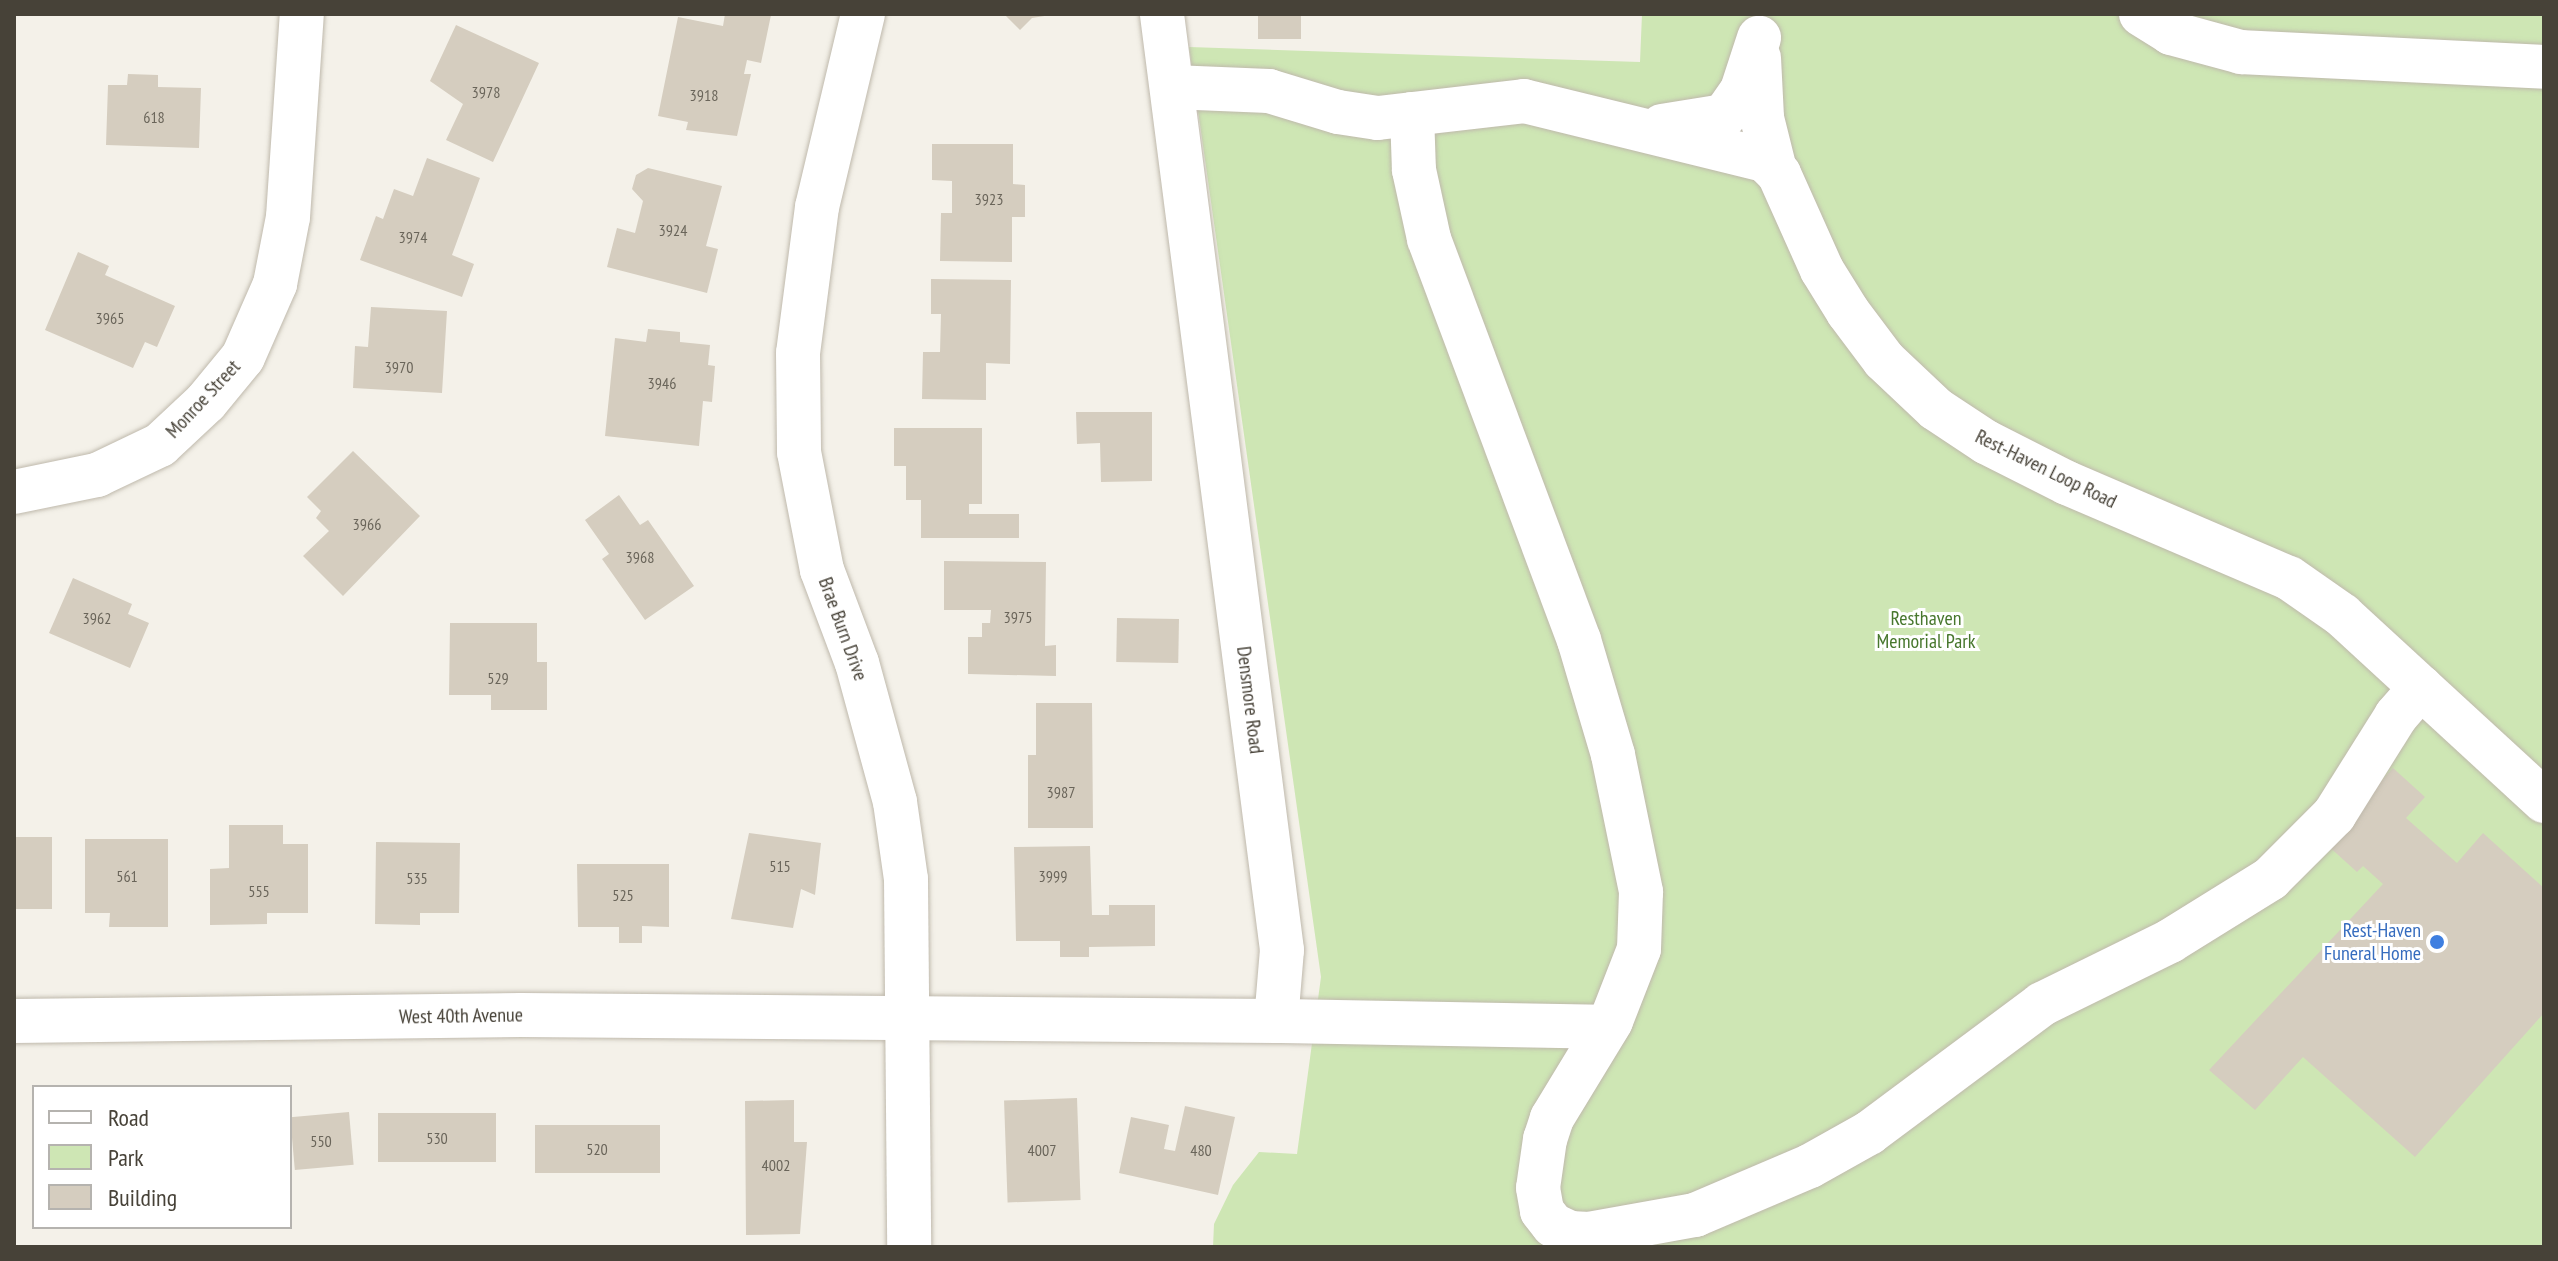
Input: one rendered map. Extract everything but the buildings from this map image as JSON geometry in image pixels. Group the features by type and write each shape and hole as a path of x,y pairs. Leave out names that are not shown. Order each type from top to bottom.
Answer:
{"street":[{"name":"Monroe Street","path":"14,492 97,475 160,445 206,402 243,357 275,284 288,217 302,14"},
{"name":"Brae Burn Drive","path":"863,14 817,207 798,353 799,452 822,570 857,663 895,802 906,879 909,1247"},
{"name":"Densmore Road","path":"1162,14 1282,950 1276,1021"},
{"path":"2141,14 2171,33 2241,52 2544,67"},
{"path":"1631,127 1686,125 1724,116 1742,90 1760,26"},
{"name":"Rest-Haven Loop Road","path":"1760,26 1762,118 1774,166 1822,270 1848,312 1884,360 1936,409 1986,442 2067,483 2289,578 2342,615 2544,801"},
{"path":"1172,87 1269,91 1360,117 1524,101 1765,160 1774,166"},
{"path":"1412,114 1416,181 1436,262 1579,640 1628,824 1642,926 1607,1027 1552,1118 1545,1139 1538,1188 1542,1211 1553,1225 1570,1233 1628,1230 1695,1215 1745,1197 1869,1133 2042,1004 2170,941 2270,879 2334,815 2396,716 2421,687"},
{"path":"907,1016 1607,1027"},
{"name":"West 40th Avenue","path":"14,1021 907,1016"}],"green space":[{"name":"Resthaven Memorial Park","path":"1642,14 2544,14 2544,1247 1213,1247 1214,1224 1233,1185 1259,1152 1297,1154 1321,977 1189,47 1640,62"}],"place":[{"name":"Rest-Haven Funeral Home","path":"2437,942"}]}
